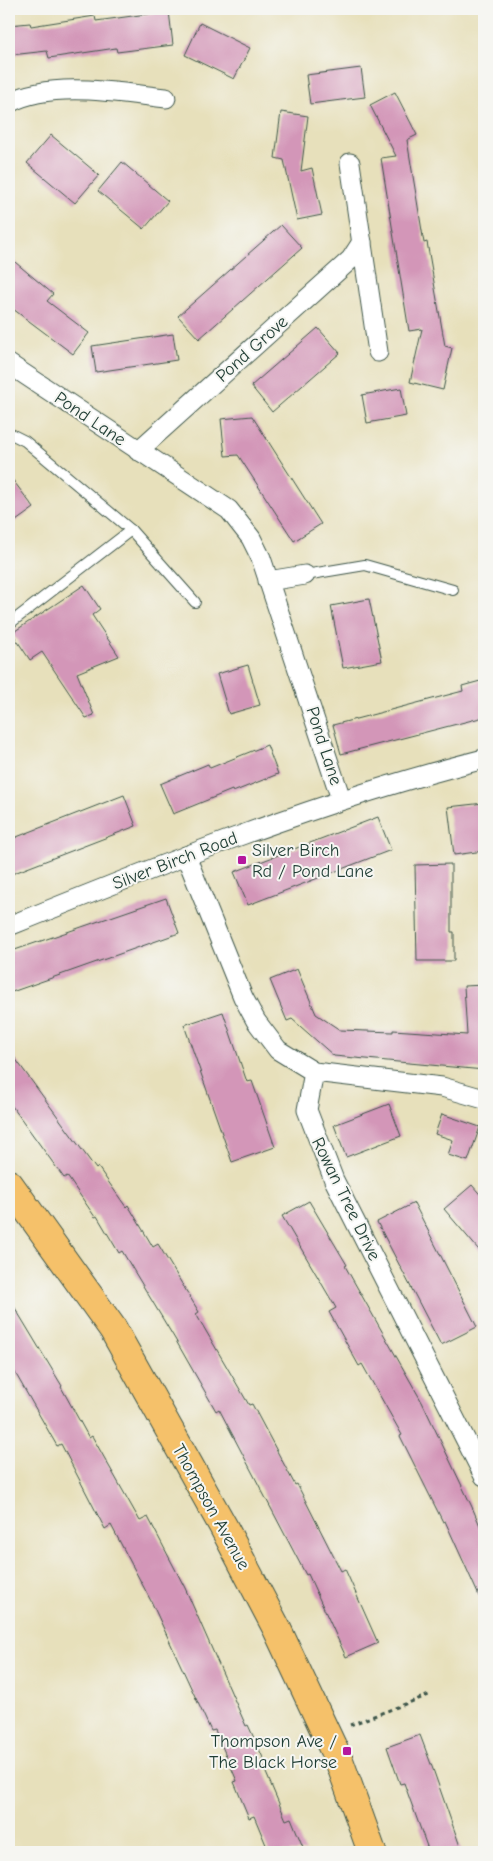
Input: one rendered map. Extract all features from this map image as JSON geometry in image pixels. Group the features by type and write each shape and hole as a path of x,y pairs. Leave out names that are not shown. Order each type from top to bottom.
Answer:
{"highway":[{"name":"Thompson Avenue","path":"9,1184 113,1329 223,1526 277,1630 340,1763 372,1852"}],"street":[{"path":"9,104 21,97 56,91 110,92 166,98"},
{"path":"350,163 378,352"},
{"name":"Pond Grove","path":"138,452 351,259 362,242"},
{"name":"Pond Lane","path":"9,364 138,452 229,510 251,538 261,558 342,799 411,778 484,759"},
{"path":"268,582 305,575"},
{"name":"Silver Birch Road","path":"9,926 186,856 342,799"},
{"path":"186,856 243,997 256,1021 278,1050 314,1072 442,1087 484,1099"},
{"name":"Rowan Tree Drive","path":"314,1072 307,1110 316,1139 334,1180 480,1453 484,1476"}],"lane":[{"path":"9,433 25,441 131,530 194,602"},
{"path":"9,624 131,530"},
{"path":"305,575 365,565 453,590"}],"path":[{"path":"326,1734 429,1695"}],"building":[{"path":"169,11 173,45 117,52 116,48 49,58 47,51 11,55 9,25 30,23 31,26 95,16 96,21"},
{"path":"200,23 250,48 234,79 185,55"},
{"path":"361,68 365,97 310,104 306,75"},
{"path":"395,92 417,135 407,140 424,243 427,242 445,346 452,348 443,390 410,382 422,329 409,331 381,158 396,156 370,105"},
{"path":"281,112 308,116 301,171 312,168 322,215 297,220 284,160 275,158"},
{"path":"51,135 99,175 75,203 27,163"},
{"path":"122,162 168,201 144,229 98,191"},
{"path":"281,225 302,248 199,339 178,316"},
{"path":"9,257 53,294 47,301 89,333 73,354 9,306"},
{"path":"318,328 340,353 272,412 251,386"},
{"path":"173,334 177,360 96,372 92,346"},
{"path":"401,388 406,416 367,423 362,395"},
{"path":"252,416 321,524 294,541 238,455 225,456 221,419"},
{"path":"9,475 34,508 9,526"},
{"path":"84,585 100,609 92,615 119,656 77,673 94,715 86,718 42,652 30,660 12,633"},
{"path":"369,599 382,661 343,668 331,606"},
{"path":"248,665 260,705 229,714 217,674"},
{"path":"484,680 484,717 341,754 333,725 463,691 462,686"},
{"path":"267,745 278,774 173,814 160,784 208,764 210,768"},
{"path":"124,795 136,826 9,875 9,840"},
{"path":"484,803 484,851 454,855 448,807"},
{"path":"378,817 391,850 248,905 234,872"},
{"path":"451,864 451,932 454,932 454,961 417,961 415,865"},
{"path":"166,898 179,933 9,993 9,952"},
{"path":"297,969 316,1014 340,1030 393,1032 393,1030 467,1035 464,986 484,985 484,1070 334,1056 292,1019 287,1021 270,980"},
{"path":"223,1012 247,1082 252,1081 275,1147 232,1162 184,1025"},
{"path":"9,1050 96,1169 98,1167 126,1207 128,1205 153,1247 158,1244 199,1312 196,1314 249,1405 252,1404 295,1485 297,1484 341,1571 345,1569 378,1643 346,1657 308,1574 306,1575 219,1409 216,1411 122,1251 119,1253 97,1216 95,1217 67,1176 64,1178 9,1102"},
{"path":"389,1104 401,1136 346,1157 334,1125"},
{"path":"442,1114 480,1127 468,1161 448,1155 453,1140 435,1134"},
{"path":"472,1185 484,1199 484,1256 444,1209"},
{"path":"309,1201 347,1265 345,1266 422,1402 472,1507 484,1535 484,1607 445,1521 443,1522 400,1436 402,1435 362,1364 359,1366 329,1312 336,1308 282,1216"},
{"path":"414,1203 477,1327 441,1345 377,1222"},
{"path":"9,1298 62,1386 89,1438 92,1436 140,1521 148,1517 185,1588 246,1726 248,1725 264,1760 261,1761 286,1820 291,1818 305,1852 269,1852 254,1816 249,1818 234,1782 237,1781 215,1730 211,1731 151,1601 111,1525 105,1529 61,1444 57,1446 9,1362"},
{"path":"420,1735 462,1852 429,1852 404,1783 400,1784 387,1747"}],"place":[{"name":"Silver Birch Rd / Pond Lane","path":"242,860"},
{"name":"Thompson Ave / The Black Horse","path":"347,1751"}]}
